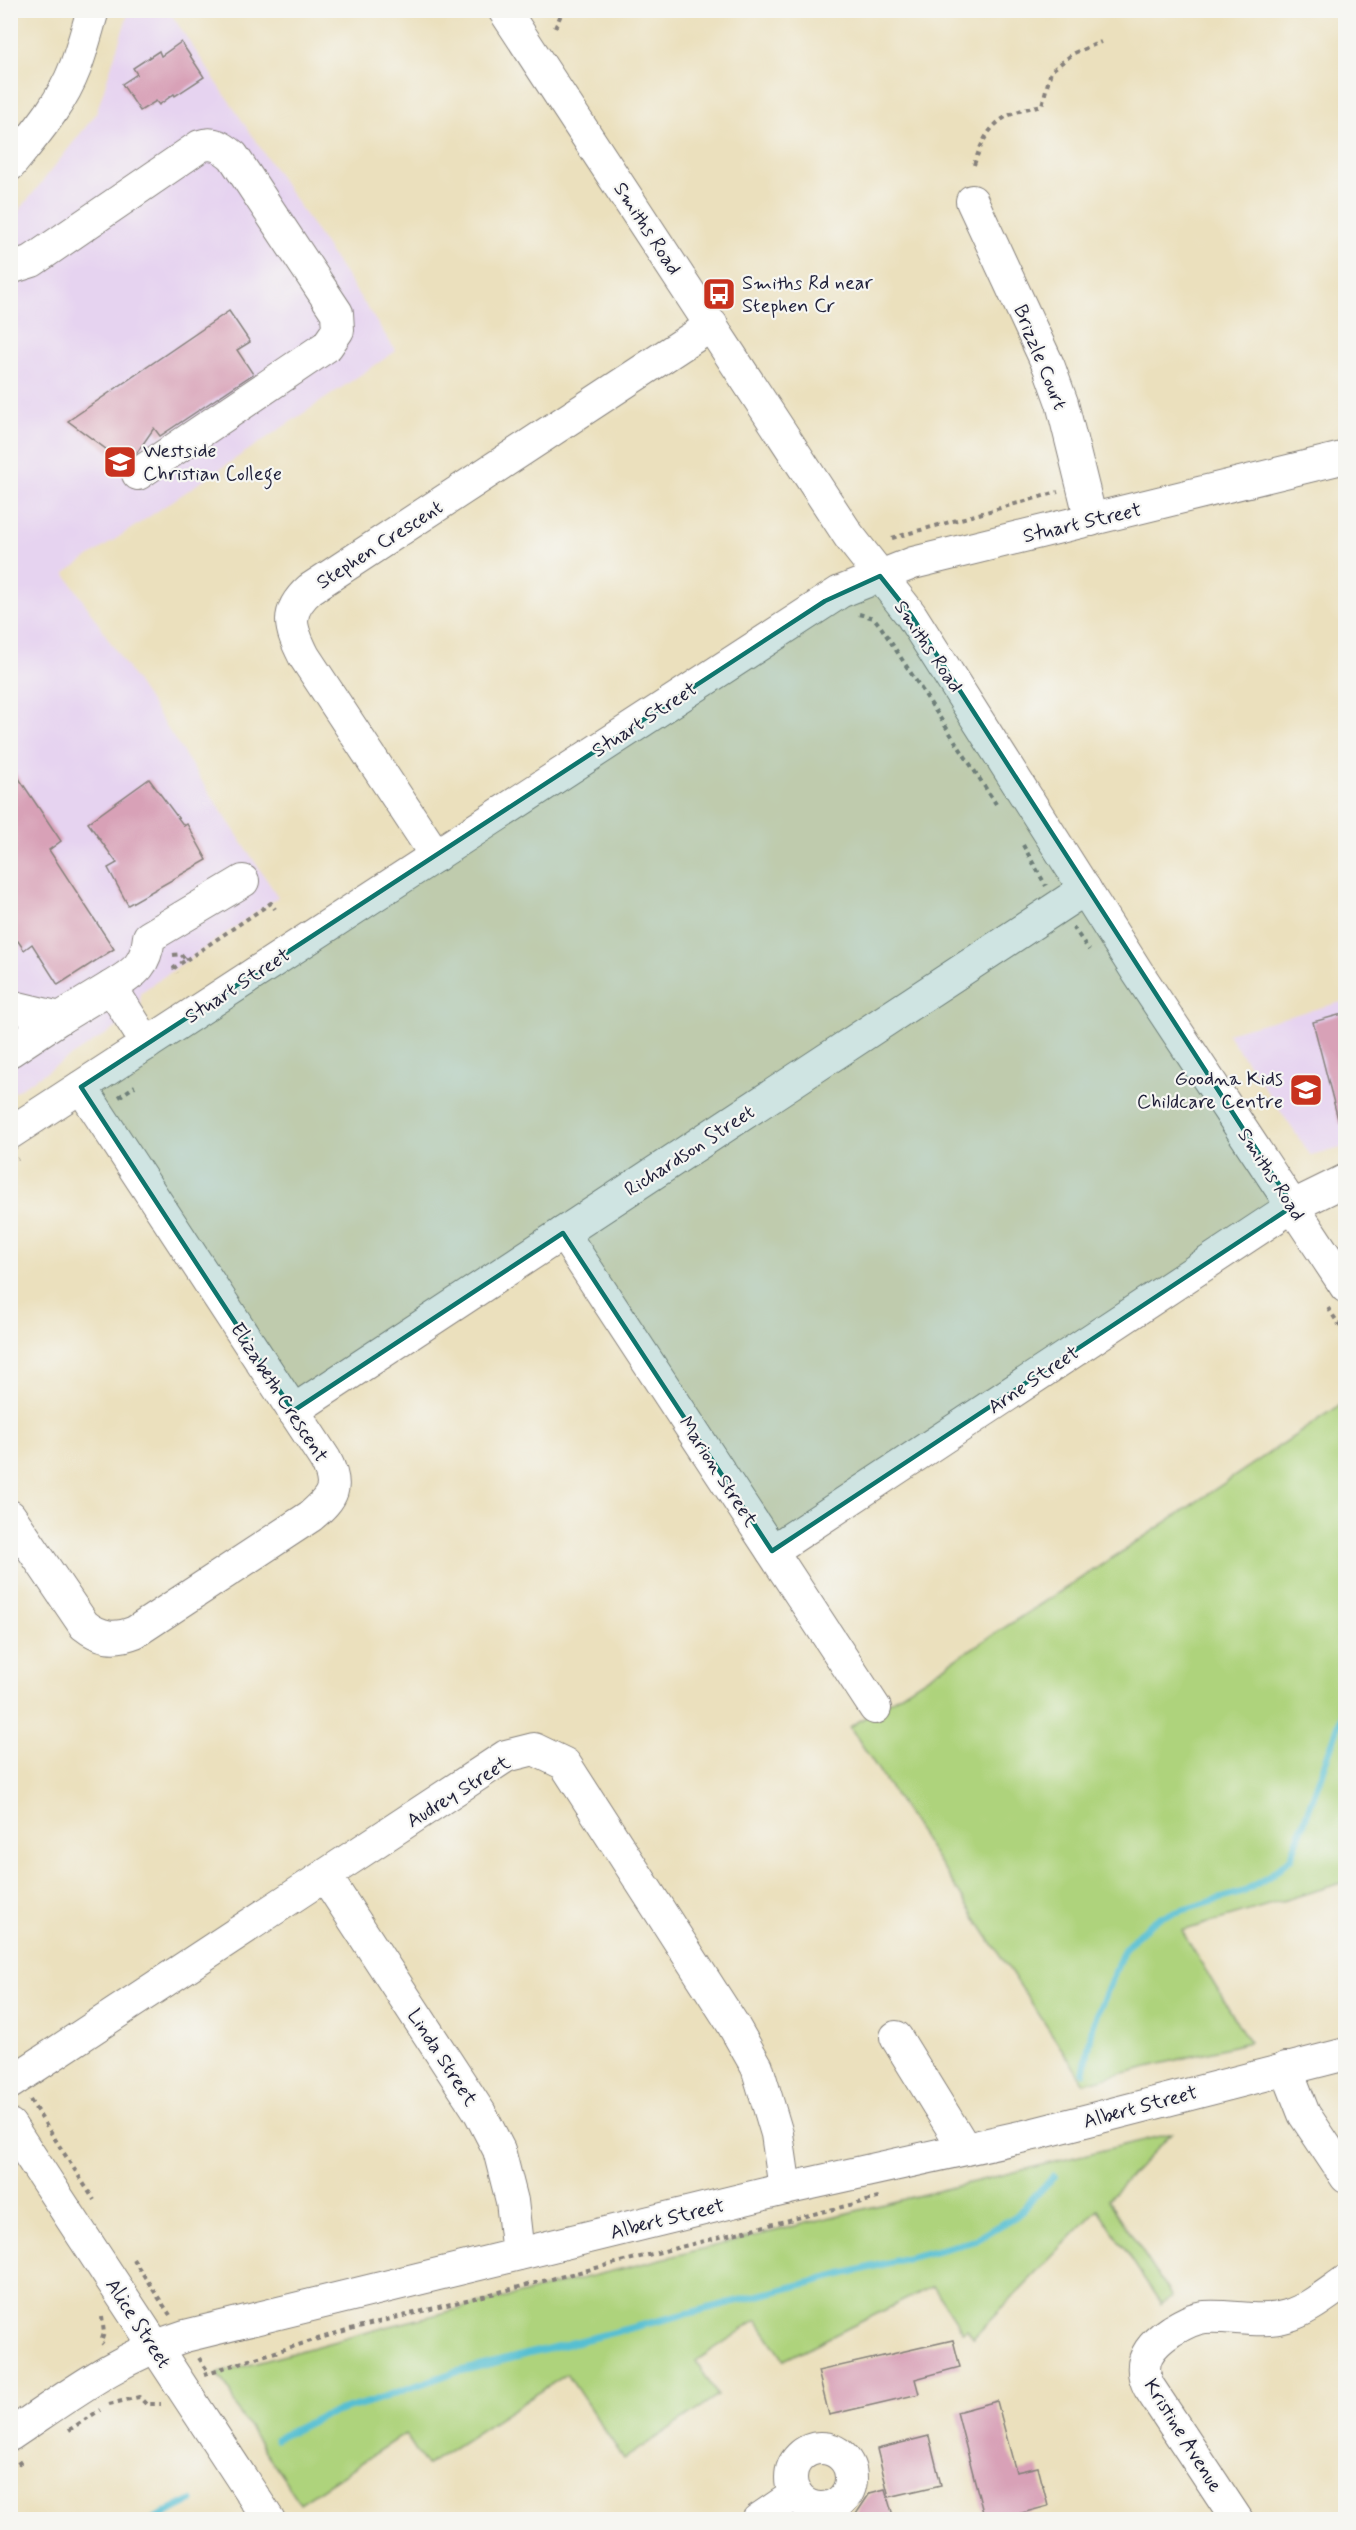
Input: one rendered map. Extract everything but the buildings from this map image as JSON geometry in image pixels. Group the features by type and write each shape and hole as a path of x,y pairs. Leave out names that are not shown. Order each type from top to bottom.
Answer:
{"street":[{"path":"10,165 50,114 64,91 75,69 93,10"},
{"name":"Smiths Road","path":"504,10 849,536 911,615 1085,889 1293,1206 1334,1293"},
{"path":"10,268 17,268 32,261 209,143 222,147 233,156 337,313 338,330 327,346 138,474"},
{"name":"Brizzle Court","path":"972,201 1049,367 1062,403 1091,520"},
{"name":"Stephen Crescent","path":"436,856 304,656 291,627 292,612 300,598 310,589 711,325"},
{"name":"Stuart Street","path":"16,1145 88,1099 147,1044 840,592 913,563 1346,457"},
{"path":"10,1051 135,971 144,960 149,937 243,881"},
{"name":"Richardson Street","path":"293,1411 1085,889"},
{"path":"111,987 147,1044"},
{"path":"10,1006 60,1018"},
{"name":"Elizabeth Crescent","path":"10,1516 84,1625 101,1635 113,1638 135,1632 311,1516 330,1499 334,1479 331,1470 293,1411 88,1099"},
{"name":"Arne Street","path":"772,1551 1293,1206 1346,1180"},
{"name":"Marion Street","path":"563,1233 875,1708"},
{"name":"Audrey Street","path":"13,2082 506,1756 534,1749 565,1764 732,2024 757,2067 777,2134 785,2189"},
{"name":"Linda Street","path":"326,1877 480,2113 500,2150 512,2201 518,2254"},
{"path":"896,2037 966,2149"},
{"name":"Albert Street","path":"20,2446 105,2371 154,2346 785,2189 1034,2134 1346,2054"},
{"path":"1286,2068 1304,2114 1346,2177"},
{"name":"Alice Street","path":"10,2125 269,2520"},
{"name":"Kristine Avenue","path":"1237,2520 1149,2387 1145,2378 1145,2357 1159,2339 1184,2323 1202,2317 1268,2320 1288,2316 1313,2304 1346,2281"},
{"path":"758,2520 796,2494"}],"path":[{"path":"555,28 563,10"},
{"path":"974,165 980,144 999,120 1012,112 1042,105 1052,72 1074,53 1101,42"},
{"path":"892,538 1061,491"},
{"path":"854,615 856,613 874,618 997,804"},
{"path":"1022,844 1059,906 1090,951"},
{"path":"177,973 174,968 272,903 275,909"},
{"path":"88,1099 144,1080"},
{"path":"10,1164 16,1145"},
{"path":"1334,1293 1346,1335"},
{"path":"13,2082 94,2201"},
{"path":"66,2433 111,2402 138,2397 146,2404 159,2405 205,2374 350,2329 889,2196"},
{"path":"132,2258 165,2307"},
{"path":"10,2469 20,2446"}],"highlighted area":[{"path":"880,576 911,615 1293,1206 772,1551 563,1233 293,1411 81,1087 825,601"}],"shaded area":[{"name":"Westside Christian College","path":"129,11 169,11 396,351 65,573 278,897 140,993 141,1012 11,1094 11,221 96,114"},
{"name":"Goodna Kids Childcare Centre","path":"1345,1001 1345,1147 1311,1156 1227,1033"}],"green space":[{"path":"1345,1402 1345,1882 1182,1931 1249,2042 1084,2083 850,1727 1117,1555"},
{"path":"1172,2133 1108,2199 1172,2297 1161,2304 1098,2209 973,2338 967,2329 963,2332 933,2286 784,2360 757,2320 696,2361 718,2396 624,2459 567,2374 426,2466 405,2434 300,2503 240,2414 230,2391 217,2374 386,2327"}],"waterway":[{"path":"1084,2072 1093,2025 1124,1950 1139,1933 1160,1917 1243,1892 1268,1877 1291,1858 1346,1705"},
{"path":"276,2439 322,2416 449,2374 974,2241 1016,2216 1054,2176"},
{"path":"152,2520 192,2500"}],"place":[{"name":"Smiths Rd near Stephen Cr","path":"719,294"},
{"name":"Westside Christian College","path":"120,462"},
{"name":"Goodna Kids Childcare Centre","path":"1306,1090"}]}
